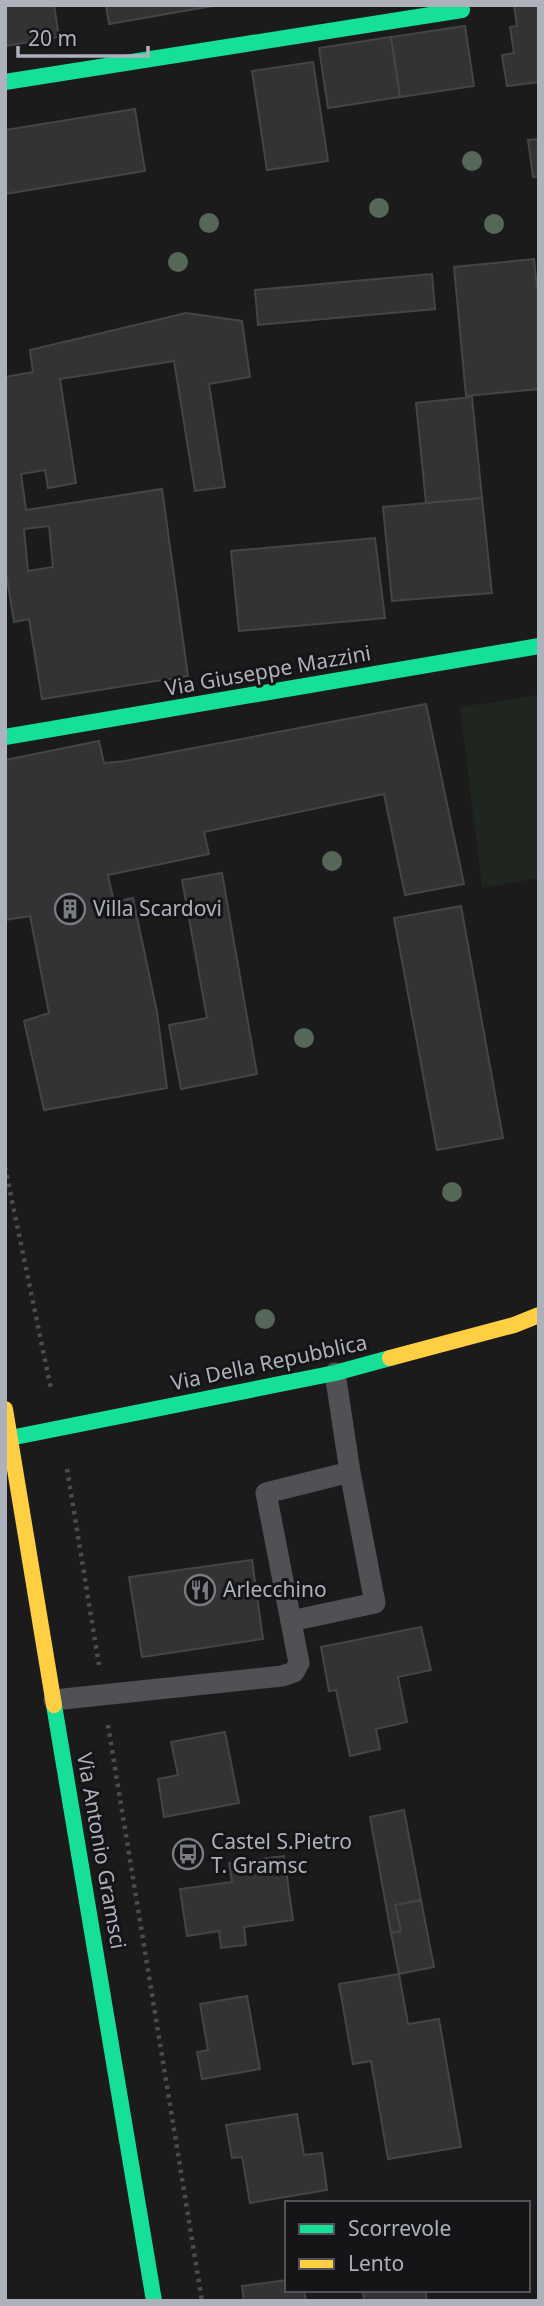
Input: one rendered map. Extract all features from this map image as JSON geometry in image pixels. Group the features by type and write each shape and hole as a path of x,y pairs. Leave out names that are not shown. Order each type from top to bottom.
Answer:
{"street":[{"path":"5,82 462,10"},
{"name":"Via Giuseppe Mazzini","path":"5,737 539,646"},
{"name":"Via Della Repubblica","path":"8,1439 335,1374 514,1325 539,1315"},
{"name":"Via Antonio Gramsci","path":"5,1409 154,2301"}],"lane":[{"path":"291,1621 375,1603 335,1374"},
{"path":"54,1700 282,1676 294,1672 299,1663 266,1493 350,1472"}],"path":[{"path":"5,1167 69,1476 202,2301"}],"shaded area":[{"path":"539,695 539,878 482,888 460,707"}],"building":[{"path":"5,5 54,5 59,37 5,46"},
{"path":"106,5 218,5 109,24"},
{"path":"514,5 539,5 539,82 507,86 502,55 514,53 510,27 517,26"},
{"path":"465,26 474,86 400,97 391,37"},
{"path":"391,37 400,97 328,108 319,48"},
{"path":"313,62 328,161 267,170 252,71"},
{"path":"135,109 145,171 5,194 5,130"},
{"path":"539,139 539,176 533,177 528,140"},
{"path":"534,259 539,287 539,389 466,396 454,267"},
{"path":"432,274 435,309 258,325 255,290"},
{"path":"186,313 242,321 250,377 209,384 225,487 195,491 174,361 60,379 76,483 48,488 45,470 21,474 26,510 162,489 188,676 42,699 29,619 14,622 5,566 5,377 33,372 30,350","holes":["49,526 53,567 28,571 24,529"]},
{"path":"472,397 482,498 426,503 416,403"},
{"path":"482,498 492,593 392,601 383,507"},
{"path":"375,538 385,618 239,631 231,551"},
{"name":"Villa Scardovi","path":"426,704 464,884 405,895 384,794 204,832 209,854 108,875 114,902 133,898 157,1012 167,1088 44,1110 24,1021 49,1013 30,916 5,920 5,760 99,741 104,763 125,761"},
{"name":"Villa Scardovi","path":"222,873 257,1074 181,1089 169,1025 207,1018 182,880"},
{"path":"461,906 503,1138 437,1150 394,918"},
{"path":"252,1560 263,1639 142,1657 129,1577"},
{"path":"421,1627 431,1670 398,1677 407,1722 376,1729 380,1749 350,1756 336,1690 329,1691 321,1647"},
{"path":"225,1732 239,1803 164,1817 158,1779 178,1775 171,1742"},
{"path":"404,1810 421,1900 395,1905 401,1931 391,1933 370,1817"},
{"path":"284,1856 293,1920 244,1927 246,1945 221,1948 219,1931 187,1936 180,1889 232,1882 229,1863"},
{"path":"421,1900 434,1967 399,1974 391,1933 401,1931 395,1905"},
{"path":"399,1974 408,2024 439,2019 461,2147 388,2159 371,2061 353,2064 339,1984"},
{"path":"247,1996 260,2069 202,2079 197,2052 208,2050 200,2004"},
{"path":"297,2114 304,2155 322,2153 327,2190 250,2203 242,2157 232,2158 226,2125"},
{"path":"285,2280 285,2292 304,2292 306,2301 244,2301 242,2286"},
{"path":"425,2292 427,2301 364,2301 363,2293"}],"traffic: fast":[{"path":"5,82 462,10"},
{"path":"5,737 539,646"},
{"path":"5,1439 335,1373 390,1358"},
{"path":"54,1705 154,2301"}],"traffic: slow":[{"path":"390,1358 514,1325 539,1315"},
{"path":"5,1409 54,1705"}],"place":[{"name":"Villa Scardovi","path":"70,909"},
{"name":"Arlecchino","path":"200,1590"},
{"name":"Castel S.Pietro T. Gramsc","path":"188,1854"}]}
